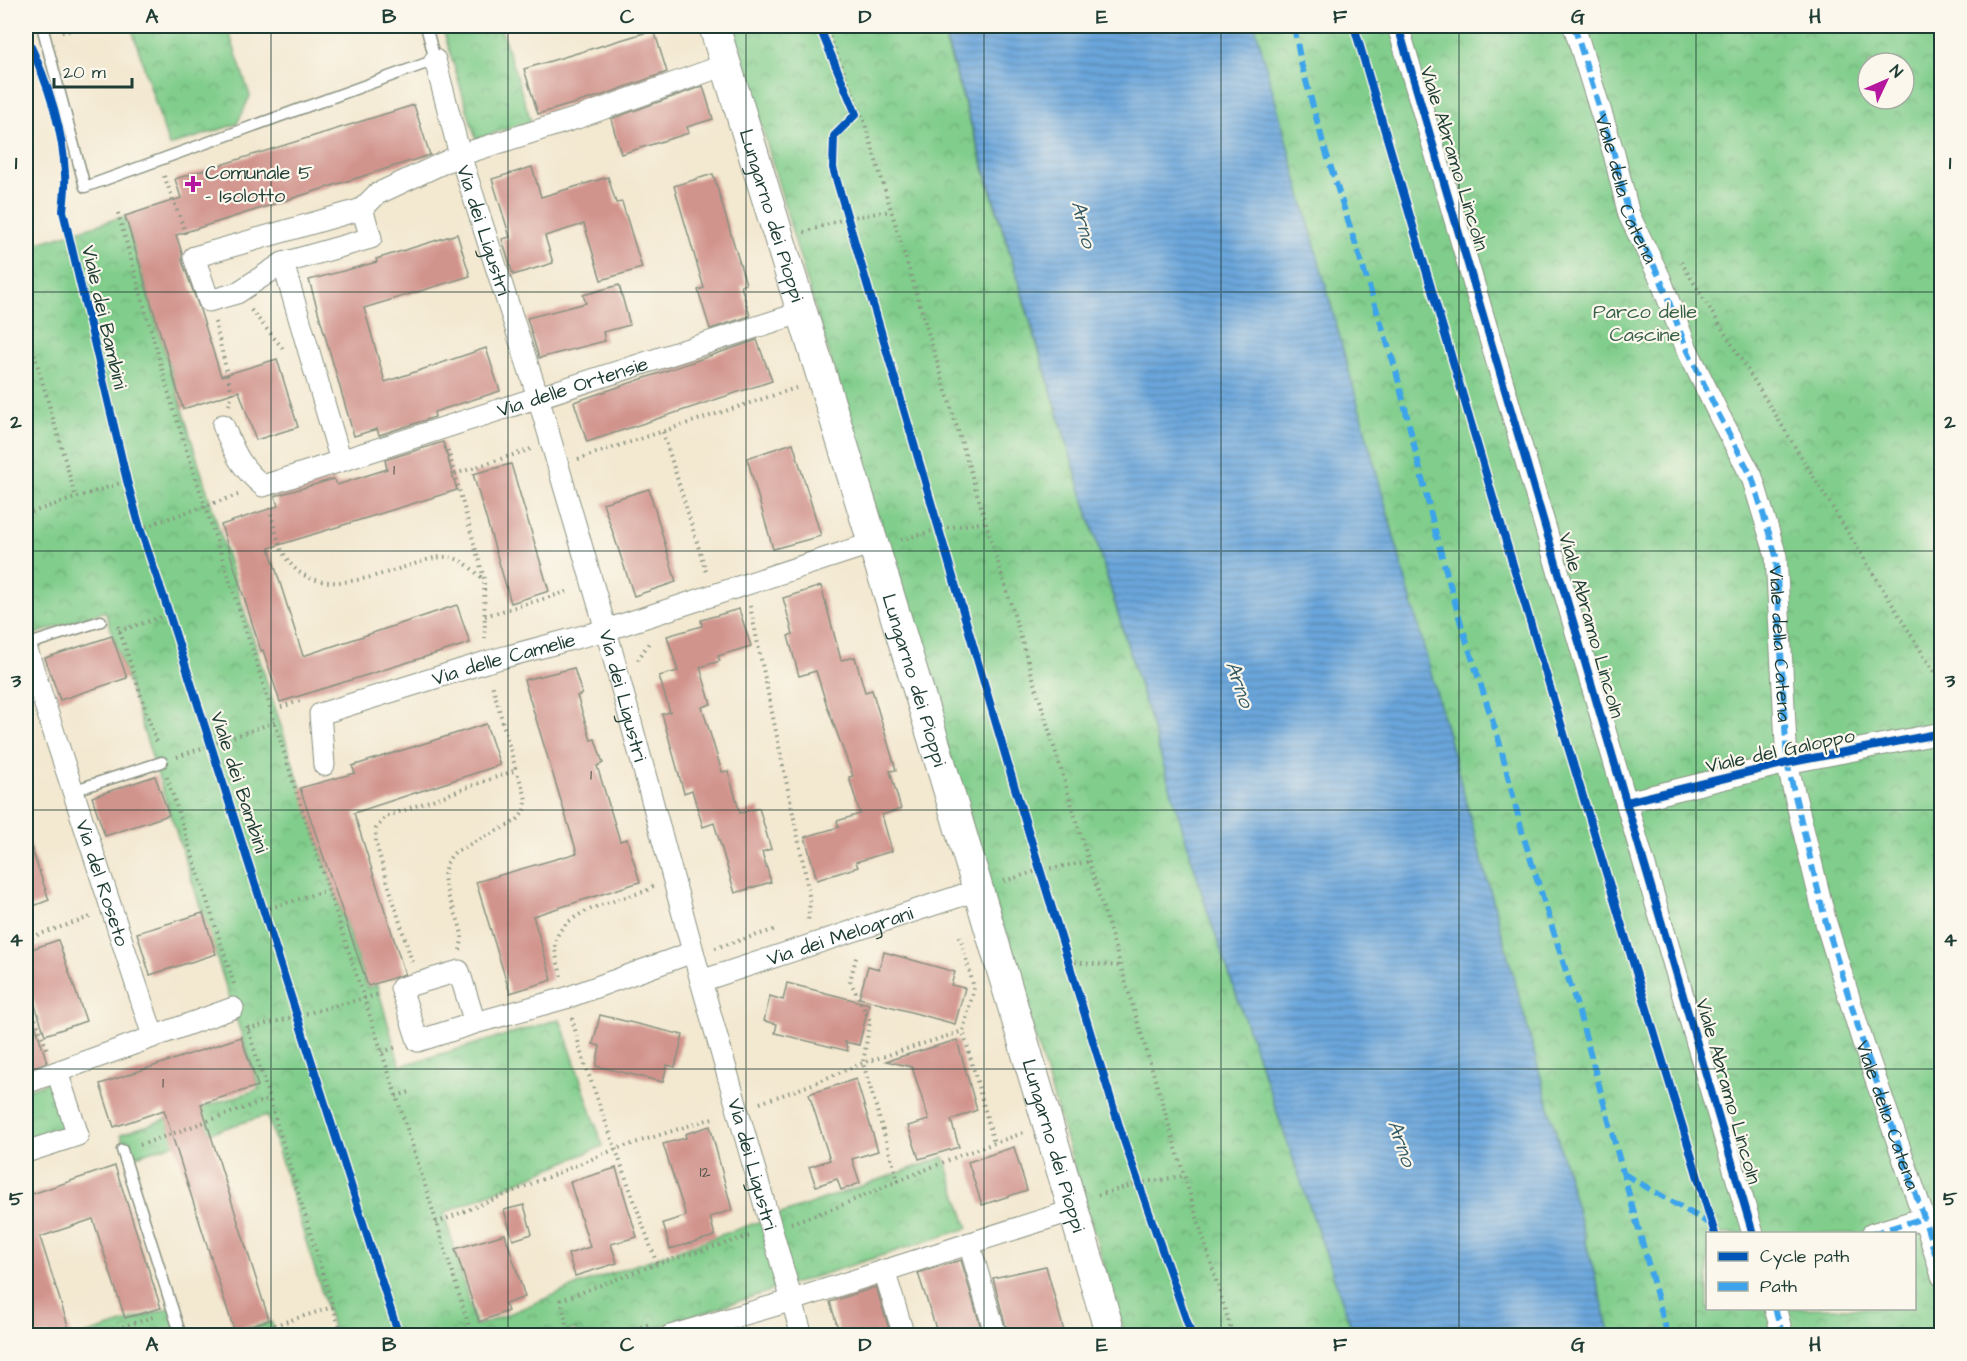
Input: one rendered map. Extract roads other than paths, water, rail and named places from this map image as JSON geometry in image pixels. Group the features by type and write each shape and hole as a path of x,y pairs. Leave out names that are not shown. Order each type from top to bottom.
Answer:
{"street":[{"name":"Lungarno dei Pioppi","path":"714,26 822,379 883,543 964,894 1048,1126 1111,1335"},
{"name":"Viale Abramo Lincoln","path":"1398,26 1753,1232"},
{"name":"Viale della Catena","path":"1574,26 1614,154 1629,215 1660,278 1686,347 1752,477 1776,556 1787,763 1826,923 1863,1043 1924,1218 1941,1276"},
{"name":"Via dei Ligustri","path":"435,60 460,155 538,397 606,630 668,861 699,952 701,981 790,1300 802,1335"},
{"path":"362,208 371,238 283,263 237,293 209,301 194,257 362,208 377,194 460,155 577,118 725,66"},
{"path":"283,263 341,461"},
{"name":"Via delle Ortensie","path":"224,425 236,457 248,473 263,486 803,312"},
{"name":"Via delle Camelie","path":"324,765 320,714 486,662 606,630 746,584 883,543"},
{"name":"Via del Roseto","path":"26,646 153,1036"},
{"name":"Viale del Galoppo","path":"1627,802 1787,763 1941,733"},
{"name":"Via dei Melograni","path":"701,981 964,894"},
{"path":"475,1023 459,972 409,985 418,1041 566,998 699,952"},
{"path":"26,1083 153,1036 239,1008"},
{"path":"26,1152 78,1135 57,1072"},
{"path":"670,1335 790,1300 1073,1207"},
{"path":"1875,1232 1924,1218"},
{"path":"969,1243 996,1335"},
{"path":"884,1270 904,1335"},
{"path":"1776,1310 1783,1335"}],"lane":[{"path":"42,26 85,187 435,60 426,26"},
{"path":"26,646 101,621"},
{"path":"72,791 162,762"},
{"path":"122,1150 181,1335"}],"water":[{"name":"Arno","path":"942,26 1255,26 1611,1335 1354,1335 1208,913"}],"place":[{"name":"Comunale 5 - Isolotto","path":"193,184"}],"park label":[{"name":"Parco delle Cascine","path":"1645,322"}]}
